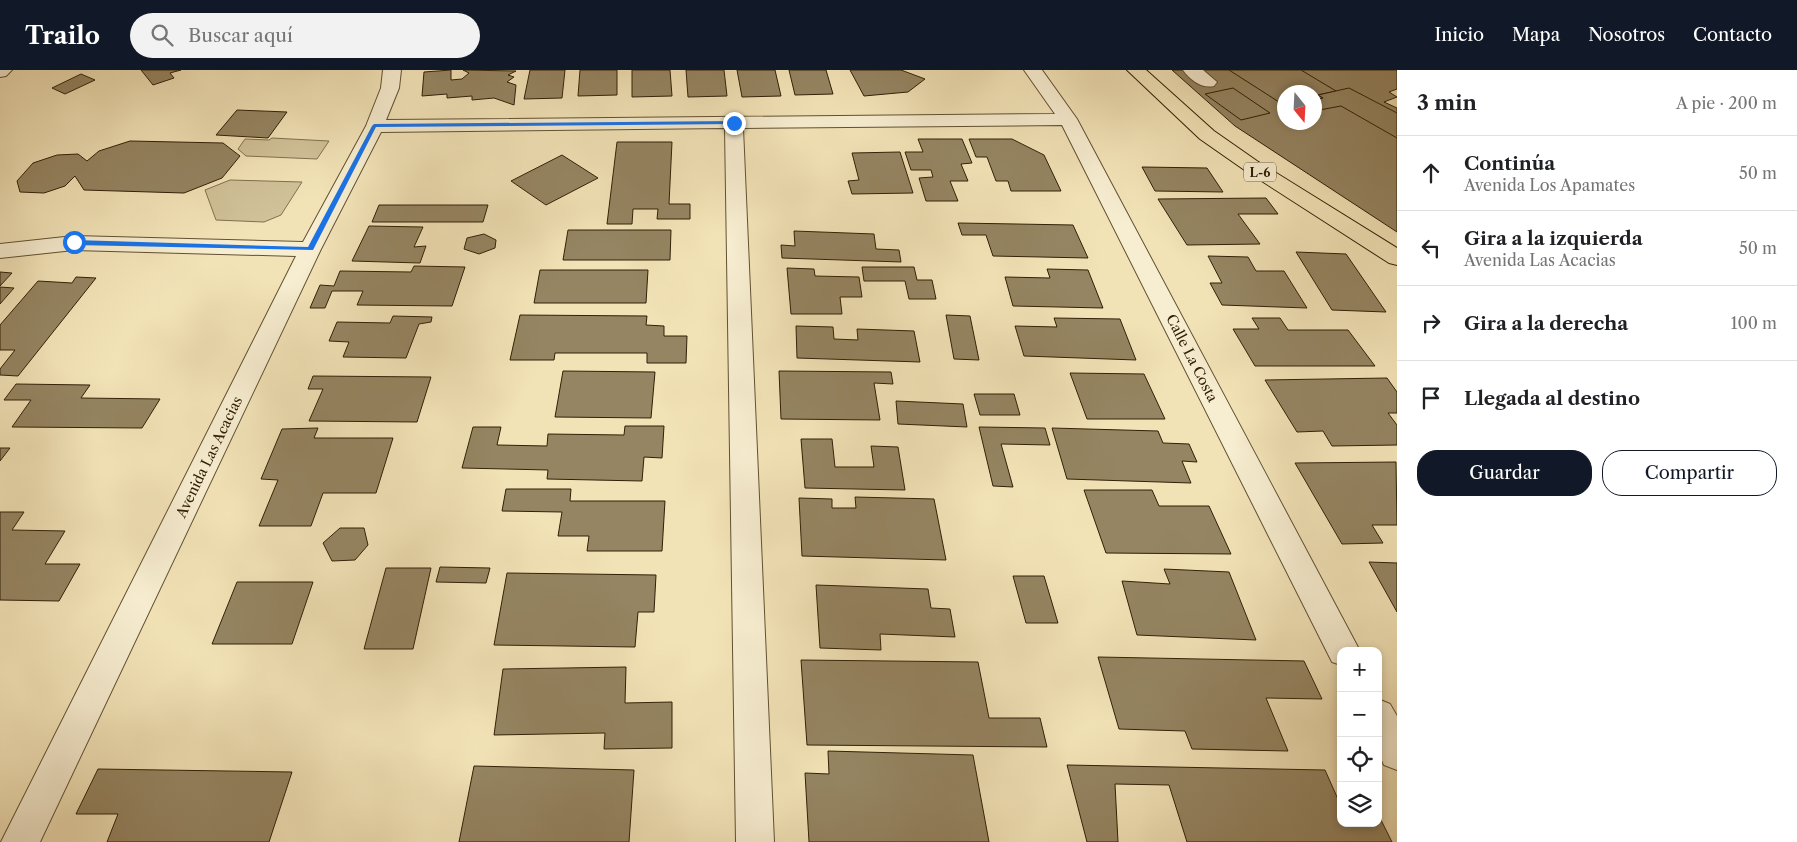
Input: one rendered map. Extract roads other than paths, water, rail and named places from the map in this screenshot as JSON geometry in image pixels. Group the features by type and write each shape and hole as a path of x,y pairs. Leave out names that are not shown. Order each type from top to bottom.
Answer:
{"main road":[{"name":"L-6","path":"1136,70 1207,135 1258,171 1397,258"}],"street":[{"name":"Avenida Las Acacias","path":"20,842 310,249 374,126 390,88 392,70"},
{"name":"Calle La Costa","path":"1033,70 1068,119 1342,647"},
{"path":"1192,70 1208,82"},
{"path":"374,126 1068,119"},
{"path":"734,123 754,842"},
{"path":"0,251 74,242 310,249"},
{"path":"1382,724 1397,752"}]}
